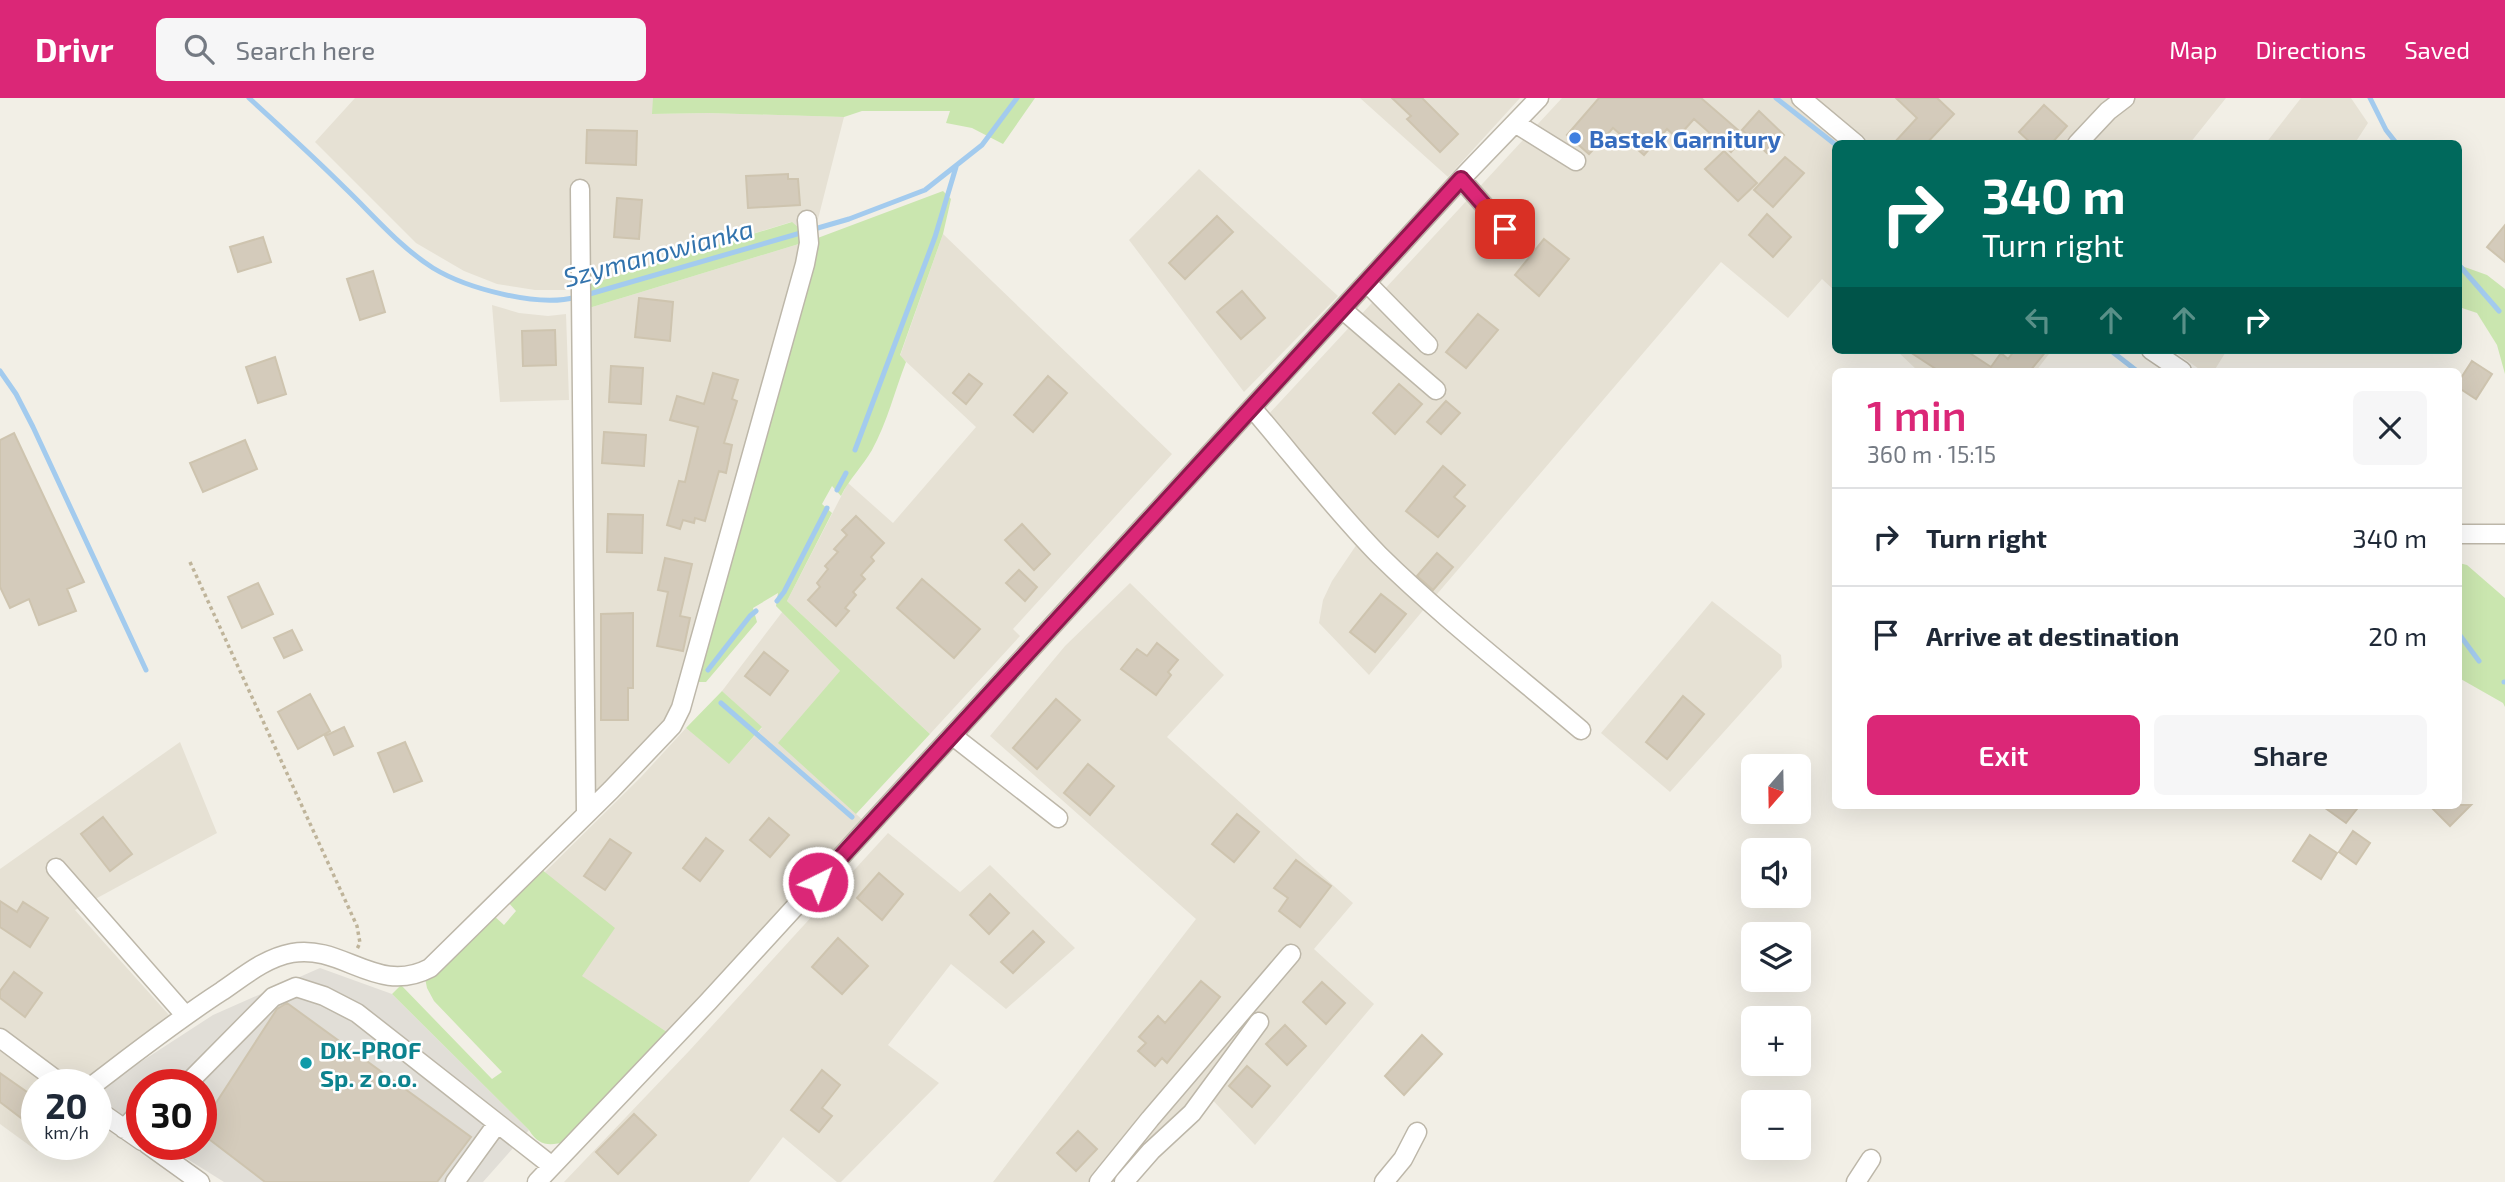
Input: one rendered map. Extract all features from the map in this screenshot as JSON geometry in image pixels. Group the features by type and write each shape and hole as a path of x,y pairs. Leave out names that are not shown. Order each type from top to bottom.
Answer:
{"street":[{"path":"537,1182 708,1002 1254,409 1461,179 1539,98"},
{"path":"1801,98 1851,140"},
{"path":"2081,140 2108,111 2125,98"},
{"path":"1515,123 1576,161"},
{"path":"1461,179 1520,246"},
{"path":"580,189 586,814"},
{"path":"112,1071 185,1015 265,962 293,953 320,954 383,976 407,977 430,968 611,790 677,719 789,327 809,243 807,220"},
{"path":"1367,283 1428,345"},
{"path":"1343,310 1436,390"},
{"path":"2162,354 2178,368"},
{"path":"1254,409 1342,515 1378,553 1424,598 1581,730"},
{"path":"2462,534 2505,534"},
{"path":"953,736 1058,818"},
{"path":"56,868 185,1015"},
{"path":"1099,1182 1292,954"},
{"path":"202,1069 273,997 296,986 324,996 357,1013 552,1166"},
{"path":"1124,1182 1151,1151 1192,1113 1259,1022"},
{"path":"0,1038 42,1069"},
{"path":"112,1120 124,1129"},
{"path":"455,1182 497,1124"},
{"path":"1384,1182 1403,1159 1417,1132"},
{"path":"1856,1182 1871,1159"},
{"path":"169,1160 200,1182"}],"path":[{"path":"190,562 357,926 359,943 351,964"}],"shaded area":[{"path":"355,98 653,98 653,114 844,117 818,219 798,227 791,222 590,284 564,290 535,290 497,284 464,271 416,243 315,142"},
{"path":"1360,98 1520,98 1448,177"},
{"path":"1562,98 2226,98 2192,140 1832,140 1832,288 1822,279 1788,318 1721,262 1432,600 1364,532 1266,417"},
{"path":"2301,98 2351,98 2368,123 2357,140 2268,140"},
{"path":"1199,169 1338,296 1244,392 1129,240"},
{"path":"943,234 1172,454 1013,629 1020,636 930,734 787,601 848,483 893,523 976,427 900,356"},
{"path":"802,243 800,262 672,714 601,789 590,792 589,308"},
{"path":"492,305 519,313 548,316 566,314 569,400 500,402"},
{"path":"1900,354 2049,354 2038,368 1915,368"},
{"path":"2178,354 2225,354 2216,368 2198,368"},
{"path":"1357,544 1425,608 1369,675 1319,623 1323,600 1332,581"},
{"path":"1130,583 1224,675 1167,737 1353,903 1314,949 1374,1004 1255,1145 1204,1091 1136,1182 993,1182 1196,919 990,736 1065,646"},
{"path":"1712,601 1781,655 1782,667 1670,792 1601,733"},
{"path":"783,611 840,671 856,814 864,821 667,1032 581,976 545,872 641,777 686,728 729,763 762,728 722,691"},
{"path":"180,742 217,833 75,910 169,1015 112,1073 112,1069 21,1069 21,1139 0,1124 0,869"},
{"path":"888,833 960,892 990,865 1075,948 1006,1009 951,964 888,1045 939,1083 841,1182 837,1182 783,1137 749,1182 564,1182 690,1050"},
{"path":"320,968 392,994 529,1130 483,1182 224,1182 189,1160 217,1160 217,1069 130,1069 213,1015"},
{"path":"126,1072 126,1119 112,1110 112,1081"}],"green space":[{"path":"653,98 1035,98 1003,144 972,128 946,123 950,111 862,111 844,117 652,114"},
{"path":"943,191 951,199 943,234 900,355 906,362 886,418 872,450 841,496 832,486 822,504 832,513 787,601 930,734 856,814 778,743 840,671 776,606 778,593 753,608 757,622 706,682 697,682 815,239"},
{"path":"792,222 798,227 802,243 589,308 590,284"},
{"path":"2462,266 2487,275 2505,289 2505,374 2497,345 2477,313 2462,308"},
{"path":"2462,564 2467,565 2505,598 2505,707 2503,703 2462,680"},
{"path":"722,691 762,727 729,764 686,728"},
{"path":"541,869 615,928 582,976 667,1032 566,1142 554,1144 544,1144 536,1139 392,994 401,985 492,1079 502,1072 434,1001 425,978 493,915 504,925 516,911 508,902"}],"building":[{"path":"1392,98 1422,98 1458,134 1440,152 1407,119 1411,116"},
{"path":"1599,98 1701,98 1745,136 1731,152 1694,119 1677,138 1667,129 1644,155 1613,128 1589,154 1567,135"},
{"path":"1896,98 1937,98 1954,114 1930,140 1897,140 1917,118"},
{"path":"2044,105 2067,126 2055,140 2028,140 2019,132"},
{"path":"1759,111 1784,135 1767,153 1742,130"},
{"path":"587,130 637,131 636,165 586,163"},
{"path":"1724,151 1757,183 1738,201 1705,169"},
{"path":"1785,157 1804,173 1773,207 1754,190"},
{"path":"788,174 788,179 798,179 800,205 748,208 746,176"},
{"path":"617,198 642,200 639,239 614,237"},
{"path":"1767,214 1791,237 1773,257 1749,235"},
{"path":"1217,216 1233,232 1185,279 1169,263"},
{"path":"2505,225 2505,262 2487,247"},
{"path":"263,237 271,262 238,272 230,247"},
{"path":"1544,239 1569,259 1539,296 1515,275"},
{"path":"373,271 385,312 360,320 347,279"},
{"path":"1242,291 1265,318 1241,339 1217,312"},
{"path":"639,298 673,302 670,341 635,337"},
{"path":"1478,314 1498,330 1466,368 1446,352"},
{"path":"555,330 556,365 523,366 522,331"},
{"path":"1913,354 1971,354 1991,367 2000,354 2008,359 2012,354 2044,354 2032,368 1934,368"},
{"path":"275,357 286,394 258,403 246,367"},
{"path":"2472,361 2492,374 2476,399 2462,390 2462,376"},
{"path":"611,366 643,368 641,404 609,402"},
{"path":"713,373 738,380 732,399 737,401 724,443 732,445 726,473 719,471 705,521 695,518 694,523 683,520 680,529 667,525 679,481 685,482 698,427 670,420 677,396 704,404"},
{"path":"969,374 982,384 966,404 953,393"},
{"path":"1048,376 1067,393 1033,432 1014,415"},
{"path":"1399,384 1422,404 1395,434 1373,413"},
{"path":"1446,401 1460,413 1441,434 1427,422"},
{"path":"604,432 646,435 644,466 602,463"},
{"path":"14,433 84,582 67,589 76,611 39,625 29,599 10,608 0,587 0,440"},
{"path":"245,440 257,469 203,492 190,463"},
{"path":"1443,466 1465,485 1454,497 1465,506 1438,537 1406,511"},
{"path":"608,514 643,515 642,553 607,552"},
{"path":"856,516 884,543 871,557 874,561 861,575 865,579 853,592 856,595 845,608 849,611 836,626 808,600 820,587 817,583 828,569 825,566 838,552 834,549 847,535 842,530"},
{"path":"1022,524 1050,554 1034,570 1005,540"},
{"path":"1437,553 1453,567 1433,590 1417,576"},
{"path":"665,558 692,564 680,616 690,618 683,651 657,646 668,592 658,590"},
{"path":"1019,570 1037,587 1025,601 1006,583"},
{"path":"922,579 980,629 954,658 897,608"},
{"path":"258,583 273,614 242,628 228,597"},
{"path":"1381,594 1406,614 1375,652 1350,632"},
{"path":"633,613 633,688 628,688 628,720 601,720 601,614"},
{"path":"292,630 302,650 284,658 274,638"},
{"path":"1157,643 1178,660 1156,695 1121,669 1137,649 1147,656"},
{"path":"764,652 788,671 770,695 745,676"},
{"path":"310,694 330,731 298,749 278,712"},
{"path":"1683,696 1704,714 1667,759 1646,742"},
{"path":"1056,699 1080,720 1037,769 1013,748"},
{"path":"344,727 353,746 334,755 325,736"},
{"path":"405,742 422,781 394,792 378,753"},
{"path":"1088,764 1114,786 1090,815 1064,793"},
{"path":"2462,805 2471,805 2450,826 2433,809 2462,809"},
{"path":"2327,809 2357,809 2346,823"},
{"path":"1237,814 1259,832 1234,862 1212,844"},
{"path":"103,817 132,854 110,871 81,834"},
{"path":"769,818 789,835 770,857 750,840"},
{"path":"2353,831 2370,843 2356,864 2339,852"},
{"path":"2310,835 2337,853 2321,879 2293,861"},
{"path":"706,838 723,851 700,881 683,868"},
{"path":"610,839 631,853 605,890 584,876"},
{"path":"1296,860 1331,886 1300,927 1279,911 1288,898 1274,888"},
{"path":"879,873 903,894 882,920 857,898"},
{"path":"990,894 1009,913 989,934 970,915"},
{"path":"0,901 17,912 23,902 48,918 30,947 0,927"},
{"path":"1033,931 1044,942 1013,973 1001,962"},
{"path":"838,938 868,966 842,994 812,967"},
{"path":"14,972 42,993 25,1017 0,998 0,991"},
{"path":"1201,981 1220,997 1167,1063 1162,1058 1155,1066 1138,1051 1146,1043 1139,1037 1158,1016 1165,1023"},
{"path":"1322,982 1345,1003 1326,1024 1303,1002"},
{"name":"DK-PROF Sp. z o.o.","path":"287,1003 471,1137 437,1182 265,1182 217,1145 217,1101 277,1009"},
{"path":"1285,1025 1306,1046 1287,1065 1266,1044"},
{"path":"1422,1035 1442,1054 1404,1095 1385,1076"},
{"path":"1247,1066 1270,1086 1252,1107 1229,1086"},
{"path":"822,1070 840,1085 822,1108 832,1116 819,1132 791,1110"},
{"path":"0,1073 21,1088 21,1118 0,1102"},
{"path":"634,1114 656,1135 618,1174 596,1152"},
{"path":"1078,1131 1097,1149 1076,1171 1057,1153"}],"waterway":[{"name":"Szymanowianka","path":"249,98 398,241 433,268 464,283 503,294 542,300 576,297"},
{"name":"Szymanowianka","path":"586,295 849,219 925,190 982,145 1017,98"},
{"name":"Szymanowianka","path":"1776,98 1832,142"},
{"path":"2370,98 2394,140"},
{"path":"855,450 935,237 956,167"},
{"path":"2462,268 2499,311"},
{"name":"Szymanowianka","path":"2115,354 2133,368"},
{"path":"0,371 16,394 33,427 146,670"},
{"path":"837,490 846,473"},
{"path":"777,601 827,508"},
{"path":"708,670 756,611"},
{"name":"Szymanowianka","path":"2462,638 2479,661"},
{"path":"721,703 852,817"}],"place":[{"name":"Bastek Garnitury","path":"1575,138"},
{"name":"DK-PROF Sp. z o.o.","path":"306,1063"}],"route":[{"path":"818,882 1254,409 1461,179 1505,229"}]}
